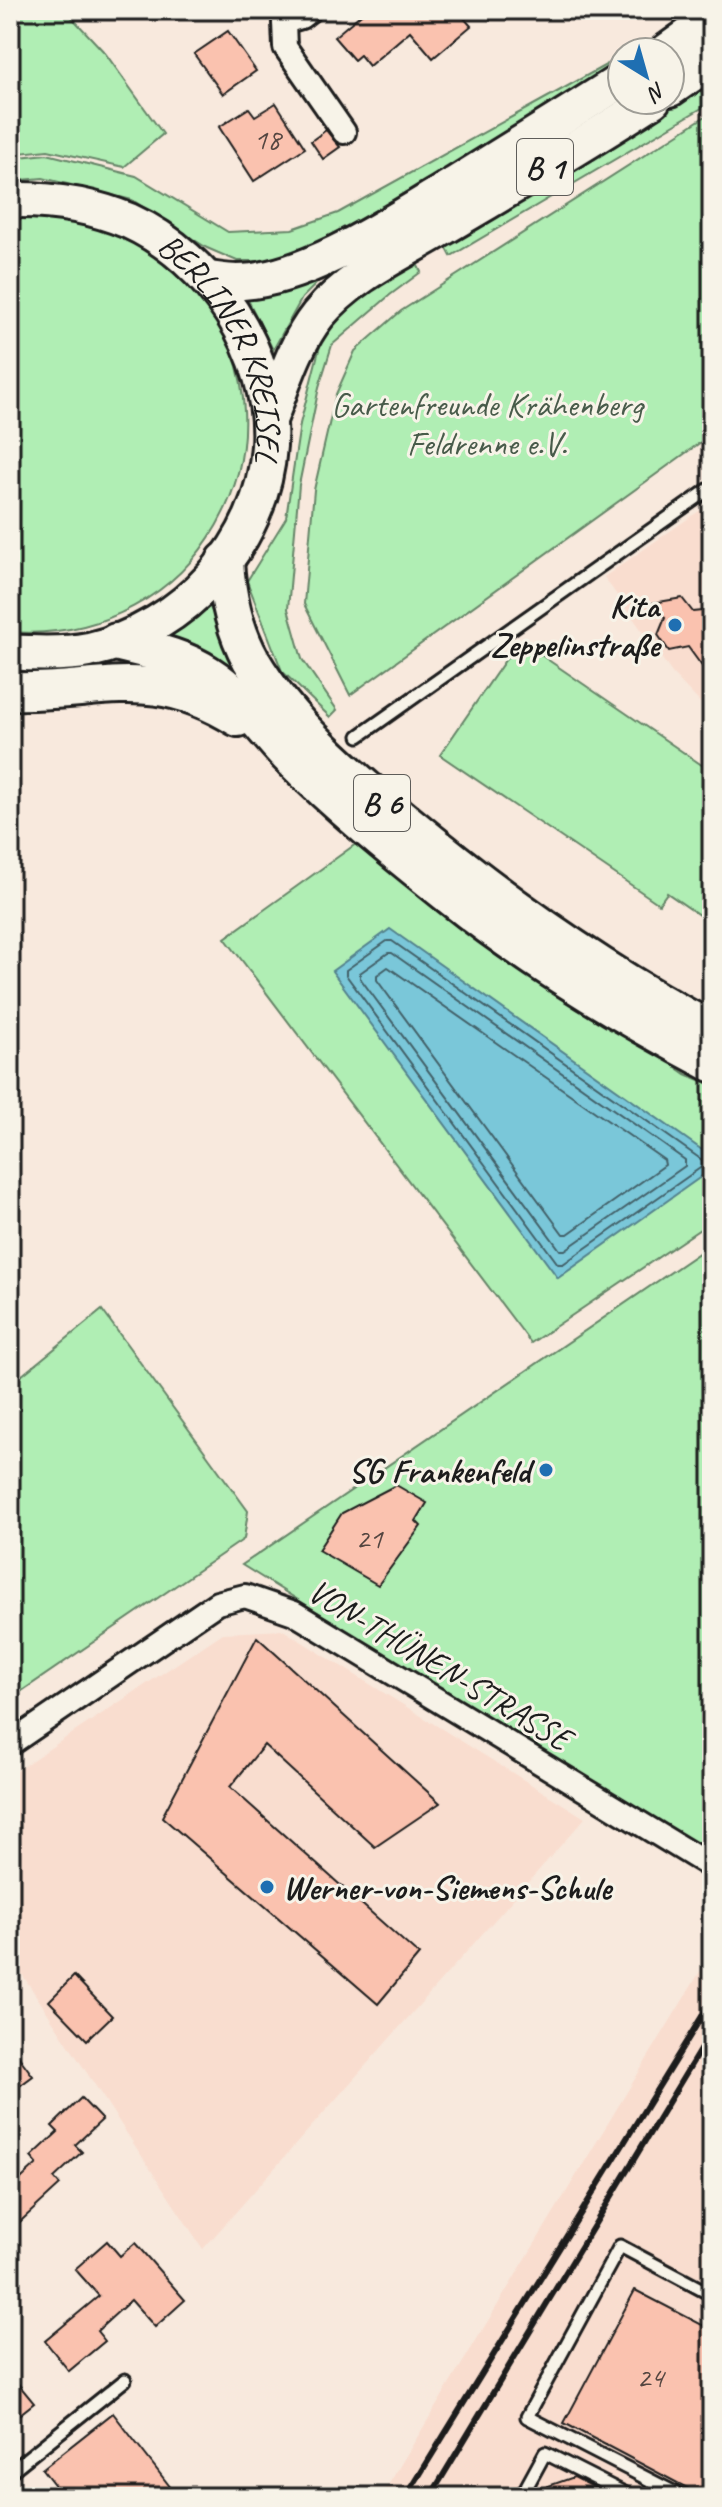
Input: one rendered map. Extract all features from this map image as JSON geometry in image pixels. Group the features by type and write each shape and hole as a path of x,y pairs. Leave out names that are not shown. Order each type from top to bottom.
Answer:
{"highway":[{"name":"B 6","path":"225,561 226,587 233,619 251,659 286,709 340,766 472,878 514,908 622,978 712,1031"},
{"name":"B 6","path":"116,642 183,661 207,673 226,687 320,786 452,898 603,1001 712,1063"},
{"path":"10,691 36,692 126,683 175,688 223,708 287,754"}],"main road":[{"path":"686,38 712,19"},
{"path":"686,78 712,60"},
{"name":"B 1","path":"427,220 606,91"},
{"name":"B 1","path":"269,421 298,345 316,318 383,245 427,220 597,137 629,116"},
{"name":"BERLINER KREISEL","path":"10,200 65,202 129,221 179,252 207,279 228,306 255,357 269,421 270,444 257,507 225,561 206,585 180,608 116,642 88,650 59,654 10,652"},
{"name":"B 1","path":"207,279 239,282 298,268 331,255 383,245"}],"street":[{"path":"310,10 301,17 277,16 285,47 344,132"},
{"name":"VON-THÜNEN-STRASSE","path":"10,1744 217,1603 245,1596 294,1613 712,1867"}],"lane":[{"path":"359,736 712,487"},
{"path":"683,2497 527,2417 620,2246 712,2295"},
{"path":"10,2472 125,2380"},
{"path":"521,2497 545,2453 632,2497"}],"shaded area":[{"name":"Kita Zeppelinstraße","path":"712,502 712,715 672,673 604,577"},
{"name":"Werner-von-Siemens-Schule","path":"283,1630 585,1818 203,2249 10,1956 10,1775 223,1633"},
{"path":"712,1952 712,2497 381,2497"}],"green space":[{"path":"10,10 65,10 105,53 163,134 124,167 48,150 10,154"},
{"path":"606,65 606,90 364,231 274,261 237,261 207,248 132,200 43,178 10,181 10,158 47,154 136,176 228,232 292,229 338,213"},
{"path":"712,76 712,102 451,256 442,239 646,116 686,116 686,92"},
{"name":"Gartenfreunde Krähenberg Feldrenne e.V.","path":"712,112 712,434 350,695 304,604 314,490 336,394 355,351 401,311"},
{"path":"32,210 95,222 127,232 193,284 202,294 233,353 244,413 238,471 217,525 181,571 134,606 76,628 10,632 10,211"},
{"path":"413,256 421,272 332,345 319,387 299,485 288,609 302,659 337,710 330,717 282,671 247,581 286,518 300,424 323,334 388,270"},
{"path":"342,258 302,298 273,350 244,292"},
{"path":"209,605 239,671 213,657 163,638"},
{"path":"519,640 712,772 712,827 708,833 712,836 712,924 667,893 659,904 440,755"},
{"path":"360,841 686,1074 712,1085 712,1221 531,1343 225,938"},
{"name":"SG Frankenfeld","path":"712,1244 712,1858 242,1565"},
{"path":"102,1310 248,1511 244,1539 10,1699 10,1385"}],"water":[{"path":"390,929 712,1157 712,1169 558,1278 332,971"}],"building":[{"path":"366,10 457,10 471,26 433,58 410,31 369,66 360,55 354,60 334,37"},
{"path":"228,31 256,71 223,94 194,54"},
{"path":"276,103 305,148 254,181 219,127 249,108 255,116"},
{"path":"326,130 340,147 323,159 311,141"},
{"path":"682,598 693,612 712,610 712,680 688,647 669,651 658,635 665,618 653,603"},
{"path":"396,1485 427,1503 416,1521 421,1526 378,1585 318,1550 342,1513"},
{"path":"257,1637 440,1803 375,1847 264,1745 230,1787 419,1955 378,2004 162,1817"},
{"path":"74,1976 112,2016 87,2040 49,2001"},
{"path":"10,2045 33,2076 10,2093"},
{"path":"81,2098 102,2120 75,2145 82,2152 54,2178 60,2185 10,2231 10,2189 37,2164 31,2157 58,2132 52,2126"},
{"path":"107,2241 120,2256 135,2243 185,2300 155,2327 131,2300 97,2331 105,2341 69,2371 45,2341 99,2296 75,2269"},
{"path":"635,2290 712,2330 712,2497 704,2497 564,2423"},
{"path":"10,2374 34,2403 10,2422"},
{"path":"113,2413 178,2497 64,2497 42,2469"},
{"path":"574,2477 613,2497 531,2497 534,2491"}],"railway":[{"path":"406,2497 712,2000"},
{"path":"430,2497 712,2030"}],"place":[{"name":"Kita Zeppelinstraße","path":"675,625"},
{"name":"SG Frankenfeld","path":"546,1470"},
{"name":"Werner-von-Siemens-Schule","path":"267,1887"}]}
